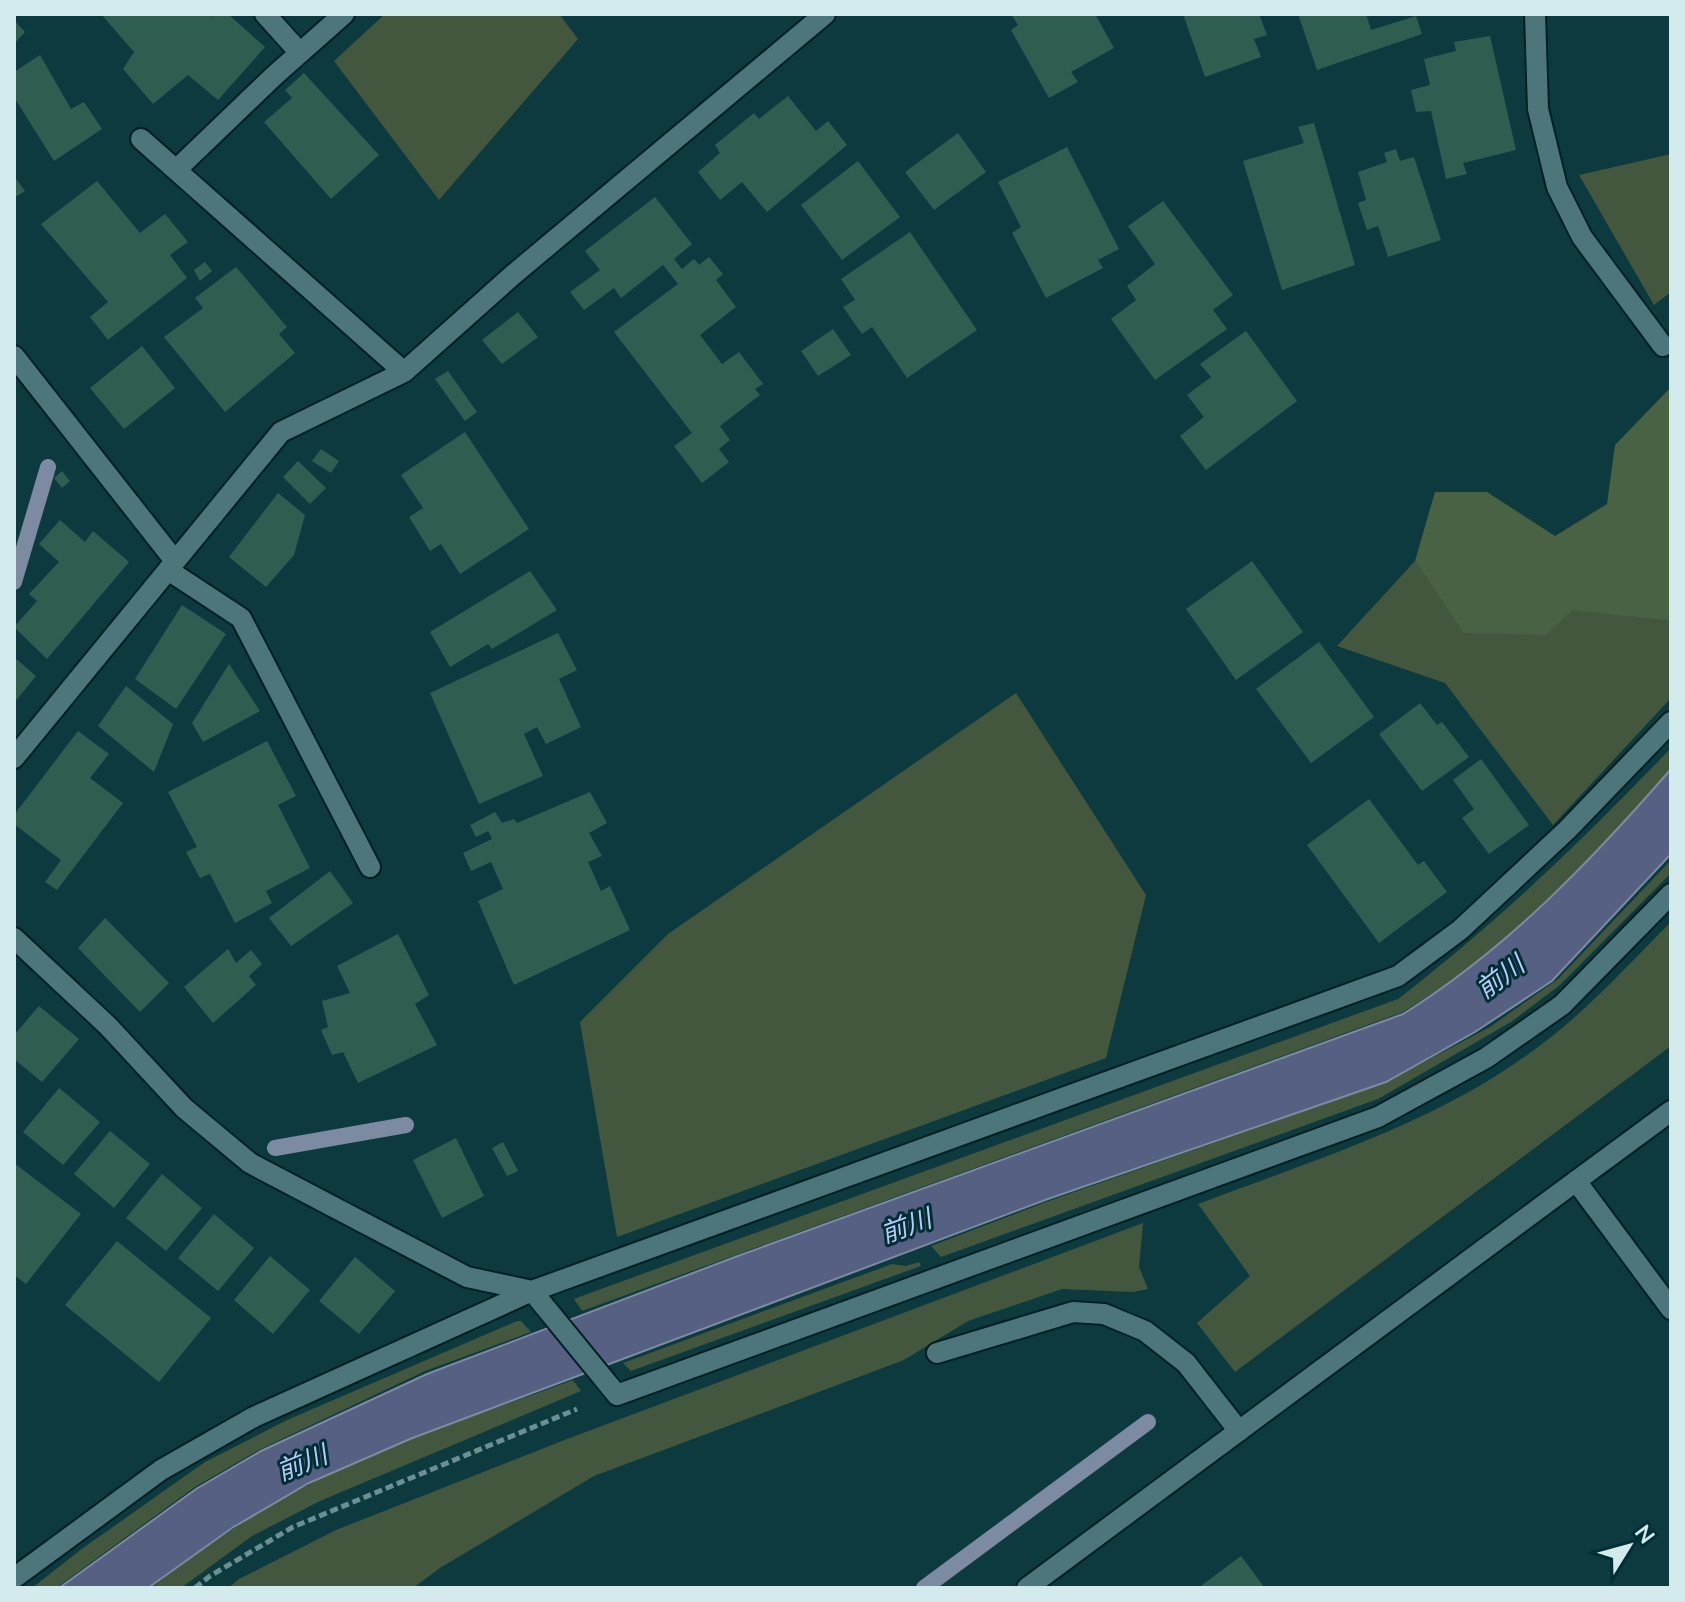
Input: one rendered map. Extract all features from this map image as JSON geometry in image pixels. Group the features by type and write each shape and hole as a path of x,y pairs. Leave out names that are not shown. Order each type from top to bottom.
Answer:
{"street":[{"path":"265,14 300,53"},
{"path":"176,170 344,14"},
{"path":"14,758 281,432 404,372 514,274 825,14"},
{"path":"1535,14 1538,109 1557,187 1582,237 1663,346"},
{"path":"141,139 404,372"},
{"path":"14,356 171,565 241,618 370,867"},
{"path":"14,1578 161,1470 254,1417 532,1291 1398,976 1460,930 1567,830 1671,722"},
{"path":"14,938 108,1026 184,1108 250,1163 467,1277 532,1291 617,1395 1378,1117 1486,1058 1562,1005 1671,894"},
{"path":"1027,1588 1671,1111"},
{"path":"1576,1181 1671,1309"},
{"path":"937,1353 1073,1312 1104,1314 1145,1331 1186,1363 1239,1431"}],"path":[{"path":"195,1588 293,1527 539,1424 617,1395"}],"green space":[{"path":"385,14 559,14 578,39 439,200 334,61"},
{"path":"1671,154 1671,292 1654,305 1579,175"},
{"path":"1671,387 1671,621 1573,610 1545,635 1463,633 1415,561 1435,492 1487,492 1555,536 1607,504 1615,445"},
{"path":"1415,561 1463,633 1573,609 1671,621 1671,698 1553,825 1445,683 1337,646"},
{"path":"1016,693 1146,895 1106,1058 617,1237 580,1022 668,934"},
{"path":"1671,748 1671,768 1611,836 1547,901 1478,961 1403,1012 582,1311 574,1299 1398,999 1539,879"},
{"path":"1671,860 1671,873 1560,985 1511,1022 1378,1099 941,1257 931,1246 1386,1082 1490,1027 1558,979"},
{"path":"1671,922 1671,1046 1235,1372 1197,1323 1250,1276 1198,1204 1374,1138 1499,1074 1573,1018"},
{"path":"1143,1223 1139,1267 1148,1289 1133,1292 1062,1289 968,1321 904,1360 594,1476 440,1568 413,1588 228,1588 239,1579 336,1530 567,1439"},
{"path":"919,1262 921,1266 631,1371 623,1363 892,1264 906,1266"},
{"path":"521,1321 531,1332 425,1371 259,1450 195,1487 56,1588 32,1588 205,1462 287,1420"},
{"path":"573,1380 581,1391 320,1501 252,1536 181,1588 151,1588 228,1532 310,1484 406,1441"}],"water":[{"name":"前川","path":"1671,769 1671,854 1552,981 1475,1032 1386,1082 1048,1199 410,1439 309,1483 232,1528 148,1588 59,1588 196,1489 261,1451 427,1374 735,1257 1403,1014 1478,961 1546,902"}],"building":[{"path":"101,14 209,14 211,17 228,14 265,47 218,100 188,75 153,104 123,69 134,52"},
{"path":"1011,14 1095,14 1114,48 1071,72 1078,82 1049,98 1011,30 1018,25"},
{"path":"1183,14 1259,14 1267,35 1254,39 1261,57 1205,77"},
{"path":"1298,14 1366,14 1371,30 1416,16 1422,34 1317,70"},
{"path":"14,20 25,32 14,44"},
{"path":"1490,36 1516,150 1463,163 1467,174 1446,179 1431,111 1416,112 1411,90 1430,85 1424,59 1456,51 1454,42"},
{"path":"40,55 71,109 84,102 102,129 54,161 14,97 14,72"},
{"path":"304,73 379,155 331,199 264,122 292,98 285,90"},
{"path":"788,96 816,131 828,121 847,145 767,212 742,182 720,200 698,172 720,153 715,145 754,113 759,119"},
{"path":"1314,123 1355,265 1282,290 1243,161 1304,143 1298,127"},
{"path":"958,133 986,172 934,210 905,172"},
{"path":"1067,147 1119,249 1098,260 1103,268 1046,298 1012,233 1021,227 998,182"},
{"path":"1396,149 1400,161 1414,157 1441,240 1388,257 1378,226 1367,230 1358,203 1366,200 1358,172 1387,162 1384,153"},
{"path":"858,161 900,217 842,260 801,205"},
{"path":"14,176 25,191 14,198"},
{"path":"97,181 140,233 165,214 188,242 170,255 187,278 108,340 90,317 108,302 41,224"},
{"path":"655,197 692,244 674,259 682,269 694,259 699,265 709,257 723,274 716,280 736,307 700,335 722,364 739,352 763,384 755,389 760,395 720,426 730,440 719,449 729,462 702,483 674,446 692,433 614,332 678,284 663,265 621,298 614,288 584,310 570,292 600,270 585,251"},
{"path":"1163,201 1233,295 1213,310 1227,329 1155,380 1111,319 1136,300 1127,286 1155,264 1128,226"},
{"path":"910,232 977,330 907,378 872,327 862,334 843,307 855,300 841,279"},
{"path":"205,262 212,271 200,281 194,270"},
{"path":"236,267 287,327 279,334 295,353 225,412 164,337 203,308 195,298"},
{"path":"518,312 538,337 502,364 482,340"},
{"path":"833,329 851,355 818,376 801,351"},
{"path":"1246,331 1297,401 1206,470 1180,436 1204,417 1187,395 1211,377 1200,364"},
{"path":"142,346 175,388 124,429 90,388"},
{"path":"448,371 477,412 465,421 435,379"},
{"path":"465,432 529,529 460,574 441,544 430,551 409,517 423,508 401,475"},
{"path":"321,449 339,461 331,473 312,461"},
{"path":"298,461 326,488 310,504 283,477"},
{"path":"62,471 70,481 62,488 54,478"},
{"path":"278,493 305,515 294,555 266,587 229,557"},
{"path":"60,520 85,542 93,531 129,562 47,659 14,627 37,601 29,594 59,562 39,544"},
{"path":"1252,561 1303,632 1236,680 1186,609"},
{"path":"530,571 557,610 492,649 488,644 450,667 430,632"},
{"path":"182,605 226,634 176,709 135,679"},
{"path":"558,633 577,670 559,679 581,727 546,744 537,727 524,734 543,776 479,804 430,693"},
{"path":"1319,642 1374,717 1311,763 1256,689"},
{"path":"14,657 36,676 14,703"},
{"path":"229,664 260,711 203,742 192,723"},
{"path":"126,686 173,724 154,772 98,726"},
{"path":"1420,703 1437,725 1442,722 1469,757 1422,791 1379,734"},
{"path":"78,731 109,754 90,778 123,803 57,890 45,882 61,860 14,824 14,815"},
{"path":"267,741 296,796 278,805 310,868 266,891 272,903 235,923 210,874 200,878 186,852 197,847 168,792"},
{"path":"1481,759 1529,825 1489,854 1462,818 1474,809 1453,780"},
{"path":"590,792 607,823 589,833 602,856 588,862 601,891 610,886 630,930 514,985 478,901 503,889 491,862 471,871 463,853 492,839 488,831 476,837 470,825 495,812 502,823 514,819 517,823"},
{"path":"1369,799 1418,865 1424,861 1447,892 1379,943 1307,845"},
{"path":"330,871 353,903 291,946 269,918"},
{"path":"105,918 169,983 140,1012 78,948"},
{"path":"398,934 429,995 415,1004 437,1045 358,1083 343,1052 332,1055 321,1030 328,1027 322,1001 350,993 337,966"},
{"path":"228,949 236,963 251,950 262,964 249,976 256,985 213,1023 184,987"},
{"path":"39,1006 79,1039 42,1082 14,1059 14,1035"},
{"path":"59,1088 100,1122 63,1165 23,1132"},
{"path":"110,1131 150,1164 114,1208 74,1174"},
{"path":"456,1138 484,1196 442,1218 413,1160"},
{"path":"503,1142 518,1171 507,1176 492,1148"},
{"path":"14,1163 81,1214 26,1284 14,1275"},
{"path":"162,1174 202,1208 166,1251 126,1218"},
{"path":"214,1214 254,1248 218,1291 178,1258"},
{"path":"117,1241 211,1318 159,1382 65,1305"},
{"path":"270,1256 310,1290 273,1334 234,1300"},
{"path":"355,1257 395,1291 359,1334 319,1301"},
{"path":"1241,1556 1265,1588 1198,1588"}],"waterway":[{"path":"14,582 48,467"},
{"path":"275,1148 406,1125"},
{"path":"924,1588 1148,1422"}]}
